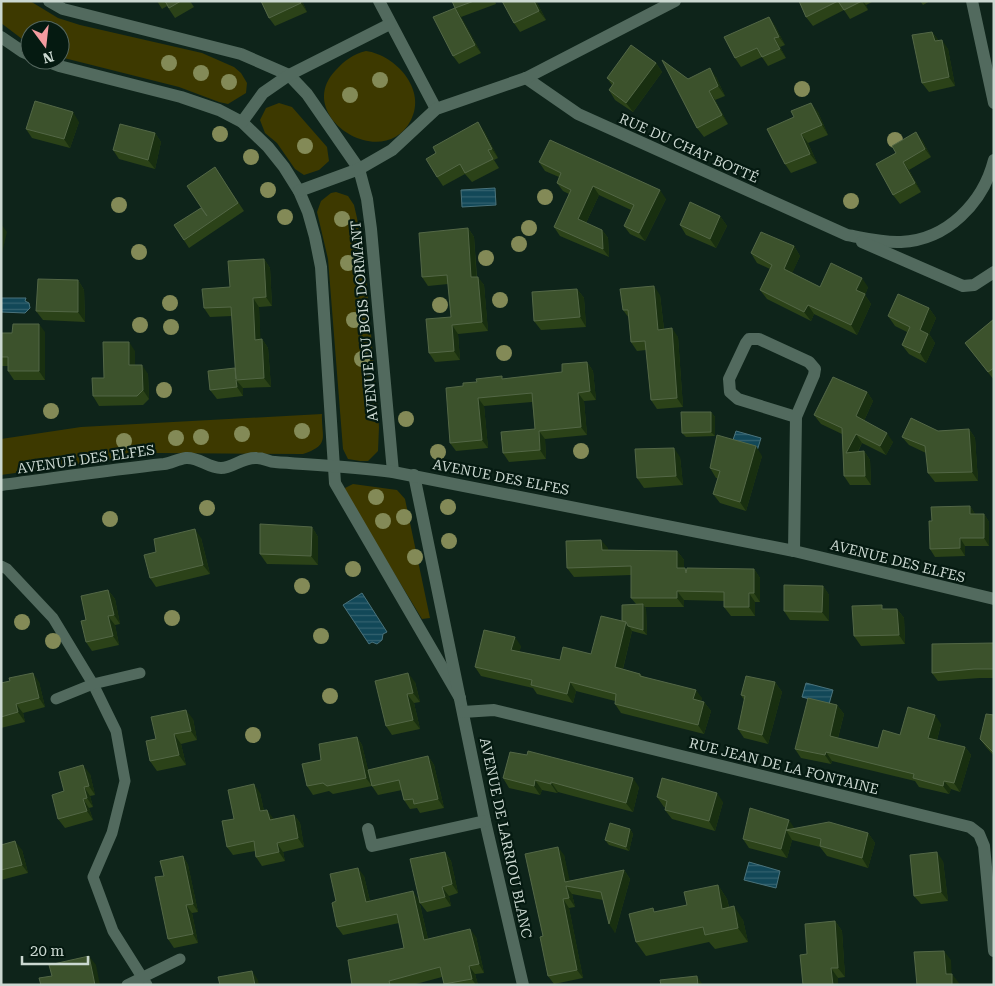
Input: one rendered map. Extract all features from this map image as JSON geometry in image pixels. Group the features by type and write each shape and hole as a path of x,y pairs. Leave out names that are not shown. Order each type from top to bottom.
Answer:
{"street":[{"name":"AVENUE DU BOIS DORMANT","path":"49,1 63,9 241,54 289,75 307,94 359,169 367,199 393,472"},
{"path":"379,1 436,109"},
{"path":"299,190 359,169 392,150 436,109 526,78 675,1"},
{"path":"972,1 994,103"},
{"path":"242,122 264,94 289,75 390,24"},
{"path":"1,37 20,50"},
{"path":"70,69 182,97 219,110 242,122 268,147 299,190 310,220 320,268 333,465"},
{"name":"RUE DU CHAT BOTTÉ","path":"526,78 578,114 957,285 974,285 994,272"},
{"name":"RUE DU CHAT BOTTÉ","path":"847,235 889,242 902,242 931,235 958,219 969,209 980,194 994,160"},
{"path":"794,551 796,417 814,375 813,365 759,339 749,339 729,379 730,392 738,399 796,417"},
{"name":"AVENUE DES ELFES","path":"1,485 142,465 166,464 185,458 195,458 205,464 220,468 230,467 235,463 250,458 259,458 272,462 333,465 414,475 794,551 994,599"},
{"name":"AVENUE DE LARRIOU BLANC","path":"333,465 335,483 460,698"},
{"name":"AVENUE DE LARRIOU BLANC","path":"414,475 485,821 523,985"},
{"name":"RUE JEAN DE LA FONTAINE","path":"463,712 494,710 970,826 979,834 984,846 994,951"},
{"path":"368,829 372,846 485,821"}],"lane":[{"path":"1,566 7,569 53,618 93,684 116,731 125,781 112,833 93,877 113,931 144,981"},
{"path":"56,699 93,684 140,673"},
{"path":"127,985 144,981 180,959"}],"shaded area":[{"path":"1,1 30,1 64,20 20,20 20,37 1,23"},
{"path":"70,22 202,53 234,67 241,73 247,83 246,93 228,104 179,87 70,60"},
{"path":"366,51 388,59 398,67 412,86 415,97 415,109 411,120 398,135 381,141 364,140 347,133 333,121 325,105 325,88 335,71 349,58"},
{"path":"279,103 292,107 327,147 329,161 319,170 304,175 295,169 277,143 265,133 260,120 266,108"},
{"path":"336,192 348,196 354,205 365,264 379,427 378,451 368,461 348,459 343,449 328,259 317,212 321,201 331,193"},
{"path":"322,414 323,439 318,447 303,454 157,453 1,475 1,439 81,427"},
{"path":"353,484 397,490 405,499 430,618 422,619 346,494 345,488"}],"water":[{"path":"495,188 496,205 462,207 461,190"},
{"path":"1,298 26,298 25,301 29,303 30,308 25,313 1,312"},
{"path":"736,431 761,438 757,451 732,443"},
{"path":"362,593 387,632 383,634 382,640 377,644 372,642 369,644 343,605"},
{"path":"806,683 833,690 829,704 802,697"},
{"path":"749,862 780,871 776,888 744,880"}],"building":[{"path":"165,1 181,1 169,8"},
{"path":"261,1 300,1 301,3 269,18"},
{"path":"452,1 474,1 455,8"},
{"path":"502,1 534,1 539,11 514,23"},
{"path":"799,1 838,1 806,17"},
{"path":"838,1 862,1 844,10"},
{"path":"455,8 475,45 453,56 433,17"},
{"path":"769,17 779,37 774,38 780,49 762,57 757,48 735,58 724,37"},
{"path":"932,32 935,41 942,40 949,77 922,83 912,35"},
{"path":"631,45 656,63 626,103 609,90 614,83 607,78"},
{"path":"662,60 688,79 710,68 718,86 709,91 722,115 697,128"},
{"path":"35,101 73,112 64,139 26,129"},
{"path":"811,103 822,125 801,134 810,154 785,164 767,129 794,117 791,111"},
{"path":"478,122 492,149 488,150 493,159 465,173 460,164 437,177 426,159 436,153 433,147"},
{"path":"120,124 155,133 148,160 113,150"},
{"path":"916,132 925,149 903,162 915,183 893,195 876,164 896,153 892,146"},
{"path":"550,140 660,190 639,233 624,226 634,205 593,186 578,219 602,230 603,249 554,227 571,190 557,183 561,173 539,162"},
{"path":"215,167 238,203 184,240 174,225 201,208 207,216 187,186"},
{"path":"690,202 720,216 710,239 680,225"},
{"path":"468,228 471,277 478,277 482,322 452,325 454,351 429,353 426,319 451,317 447,275 422,277 419,233"},
{"path":"761,232 794,246 784,269 820,287 831,263 862,278 856,290 865,294 851,325 808,305 804,312 760,290 772,265 751,253"},
{"path":"264,259 266,297 253,298 255,340 262,339 264,378 236,380 237,387 210,390 208,371 235,368 236,379 231,307 204,308 202,289 230,287 228,261"},
{"path":"38,279 78,280 78,312 36,311"},
{"path":"654,286 658,330 672,328 677,398 651,400 645,341 631,342 628,310 623,310 620,289"},
{"path":"577,289 580,317 534,321 532,292"},
{"path":"898,294 929,308 920,330 928,334 920,353 902,345 910,327 888,316"},
{"path":"994,319 994,368 988,372 965,343"},
{"path":"13,324 39,324 39,371 8,371 8,357 1,357 1,333 12,333"},
{"path":"103,342 129,342 129,365 142,365 143,390 137,396 93,396 92,378 104,378"},
{"path":"587,362 590,391 578,393 581,427 539,431 540,450 503,453 501,432 535,429 532,393 478,398 482,440 450,443 446,388 463,386 463,383 477,382 476,379 502,376 502,379 562,372 562,364"},
{"path":"833,377 867,392 856,416 887,433 880,446 856,434 846,453 864,451 865,476 844,476 842,428 814,415"},
{"path":"681,412 711,412 711,432 682,433"},
{"path":"911,418 938,431 969,429 972,472 928,473 925,446 902,437"},
{"path":"717,435 756,446 740,502 713,494 720,471 710,468"},
{"path":"674,448 676,476 637,478 635,449"},
{"path":"970,506 970,514 984,514 984,538 960,538 960,548 930,549 929,521 932,521 931,507"},
{"path":"260,524 312,527 311,556 260,554"},
{"path":"195,529 203,565 150,578 144,555 156,552 154,539"},
{"path":"601,540 602,550 677,551 677,568 685,568 686,573 687,568 754,569 754,593 749,593 749,607 724,607 724,592 677,591 677,598 631,598 631,566 567,568 566,541"},
{"path":"784,585 823,586 822,612 784,611"},
{"path":"108,590 114,615 108,616 113,636 86,642 81,621 86,620 81,596"},
{"path":"643,604 643,630 628,626 626,622 622,621 622,605"},
{"path":"882,605 882,609 897,609 899,635 854,636 852,606"},
{"path":"601,616 626,622 615,667 640,674 640,676 696,690 693,699 704,702 698,725 615,704 616,694 570,682 567,694 531,685 532,680 475,667 484,630 515,637 511,650 560,660 563,647 591,654"},
{"path":"994,643 994,669 932,673 932,644"},
{"path":"33,673 39,698 16,704 18,712 1,717 1,683 10,681 9,678"},
{"path":"408,673 413,693 407,694 413,720 386,726 375,681"},
{"path":"746,676 775,682 762,735 738,729 745,696 741,695"},
{"path":"808,698 837,705 830,736 878,748 883,730 900,735 908,707 935,715 928,738 965,747 954,783 944,781 943,786 913,778 914,774 826,752 825,755 795,749"},
{"path":"186,710 191,731 174,734 179,755 150,761 146,741 156,739 151,717"},
{"path":"986,714 994,715 994,753 980,739"},
{"path":"357,737 366,778 327,786 323,783 307,786 302,764 321,760 319,744"},
{"path":"528,751 633,778 626,803 551,782 551,784 535,780 534,786 503,778 510,752 527,755"},
{"path":"428,756 438,799 414,804 413,799 404,800 399,780 372,786 368,770"},
{"path":"83,765 89,786 84,787 87,798 83,799 87,811 58,819 52,795 64,791 59,772"},
{"path":"662,778 717,793 709,821 665,810 667,801 657,797"},
{"path":"254,784 260,811 267,810 270,820 294,815 298,838 277,843 279,852 256,857 254,841 227,847 222,821 234,819 228,790"},
{"path":"750,808 789,820 781,849 743,839"},
{"path":"829,822 868,833 862,858 820,846 821,839 786,830"},
{"path":"610,823 630,829 626,847 605,840"},
{"path":"15,841 22,865 1,870 1,845"},
{"path":"558,847 565,882 624,870 609,924 601,892 566,886 569,898 563,899 577,970 548,976 540,937 543,936 525,854"},
{"path":"445,852 452,884 442,887 445,897 420,903 410,859"},
{"path":"937,852 941,892 914,896 910,855"},
{"path":"183,856 193,904 186,905 193,934 168,939 155,877 164,876 160,861"},
{"path":"358,868 366,902 413,891 424,940 470,929 479,964 469,966 472,979 444,984 440,967 389,981 390,985 352,985 348,960 404,948 397,914 337,927 332,903 336,901 330,874"},
{"path":"718,885 722,909 734,906 738,928 705,935 703,927 636,942 629,914 653,908 654,912 687,905 684,892"},
{"path":"835,921 838,968 831,968 833,985 803,985 800,955 807,954 805,924"},
{"path":"944,951 946,974 952,974 952,985 917,985 914,952"},
{"path":"89,956 95,985 41,985 39,978 52,976 49,965"},
{"path":"252,971 255,985 220,985 218,977"},
{"path":"697,976 698,985 661,985 660,980"}]}
